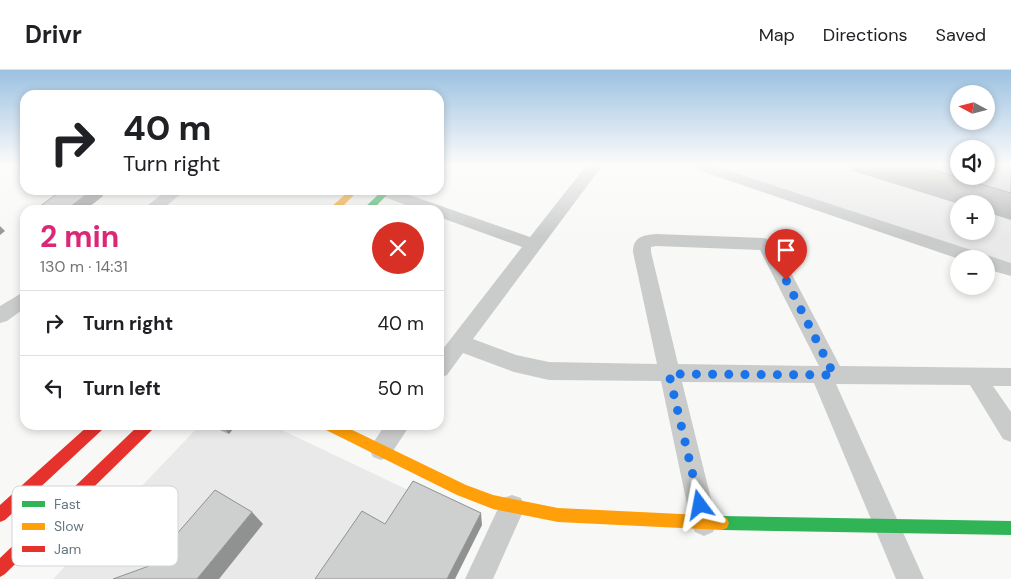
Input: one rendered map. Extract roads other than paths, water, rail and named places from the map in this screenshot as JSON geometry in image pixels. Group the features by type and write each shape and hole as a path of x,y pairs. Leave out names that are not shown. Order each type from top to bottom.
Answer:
{"street":[{"path":"444,362 576,190"},
{"path":"771,190 950,250"},
{"path":"157,205 171,195"},
{"path":"338,205 350,195"},
{"path":"373,205 382,195"},
{"path":"396,195 422,205"},
{"path":"444,213 533,245"},
{"path":"704,523 642,252 642,245 646,241 764,244 769,248 828,375 910,579"},
{"path":"995,265 1011,270"},
{"path":"0,316 20,302"},
{"path":"458,342 530,368 549,371 1011,377"},
{"path":"976,377 1011,432"},
{"path":"38,486 93,430"},
{"path":"81,486 143,430"},
{"path":"340,430 462,490 512,507 558,515 704,523 888,528 1011,528"},
{"path":"381,449 394,430"},
{"path":"0,515 12,506"},
{"path":"479,579 512,507"},
{"path":"0,569 12,556"}]}
